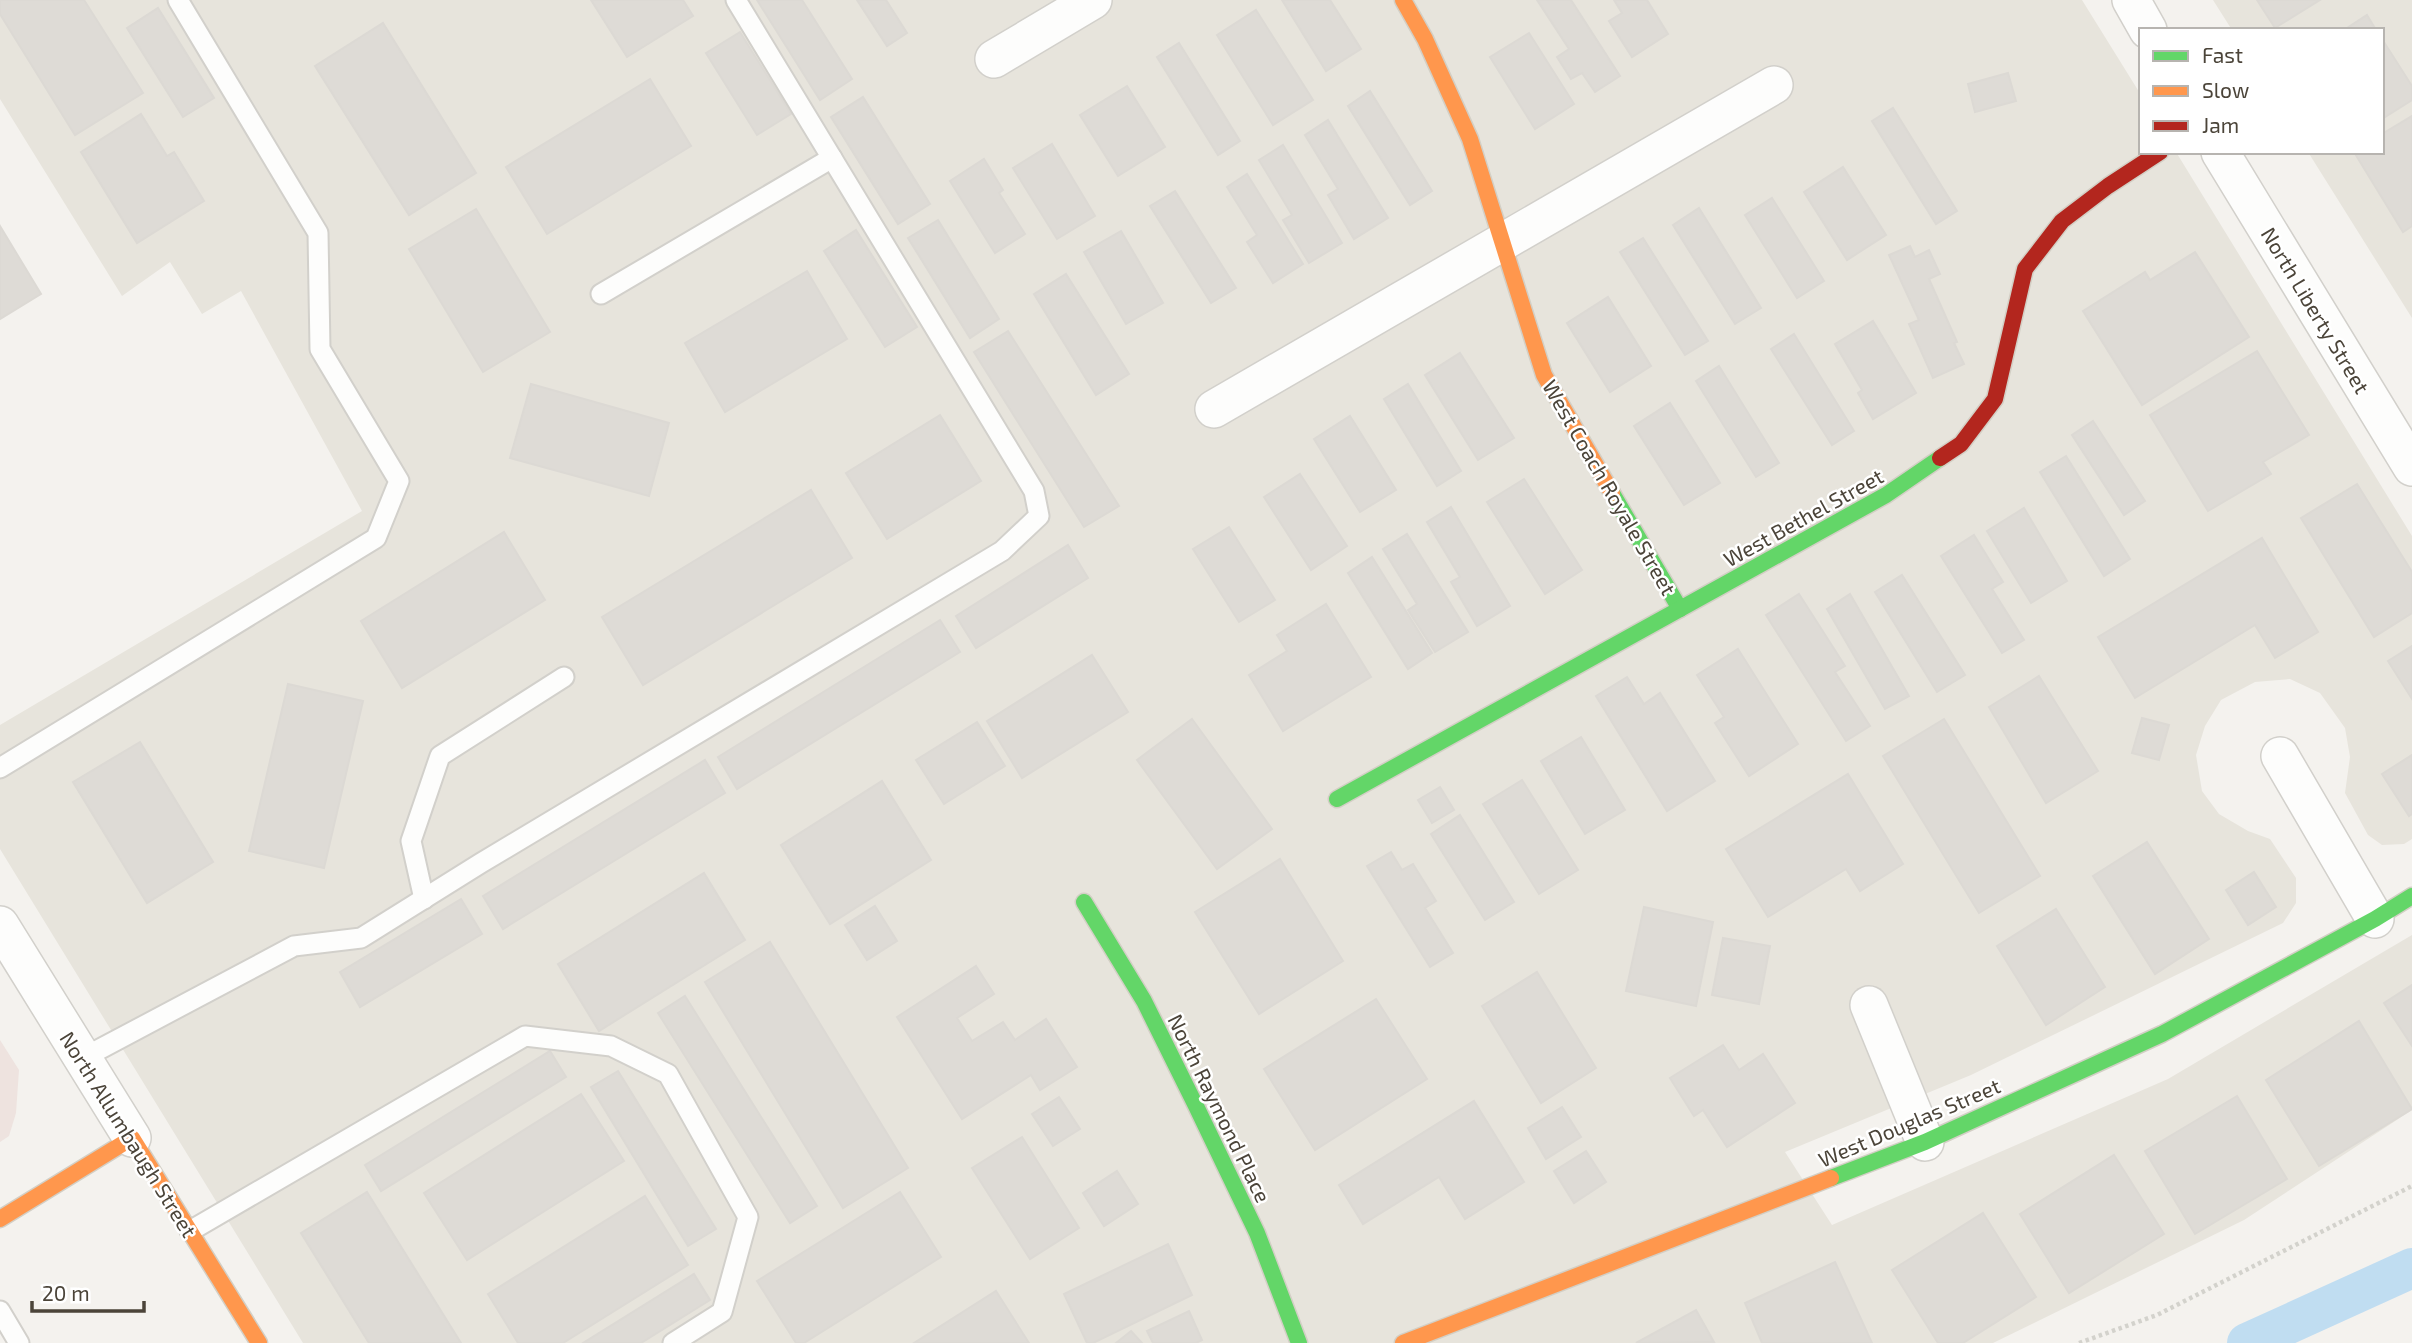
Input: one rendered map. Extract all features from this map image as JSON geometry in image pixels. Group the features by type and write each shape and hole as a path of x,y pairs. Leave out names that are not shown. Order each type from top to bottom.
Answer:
{"street":[{"path":"994,59 1093,0"},
{"name":"West Coach Royale Street","path":"1403,0 1470,139 1544,375 1681,609"},
{"path":"2131,0 2147,28"},
{"path":"1214,409 1774,85"},
{"name":"West Bethel Street","path":"1337,799 1886,495 1961,444 1995,399 2025,269 2062,221 2157,154"},
{"name":"North Liberty Street","path":"2221,154 2412,467"},
{"path":"2280,756 2375,919"},
{"name":"West Douglas Street","path":"1403,1343 1925,1142 2162,1034 2375,919 2412,896"},
{"name":"North Raymond Place","path":"1084,902 1150,1013 1257,1233 1299,1343"},
{"name":"North Allumbaugh Street","path":"0,925 259,1343"},
{"path":"1868,1005 1925,1142"},
{"path":"0,1219 132,1138"}],"lane":[{"path":"0,768 376,538 400,481 320,349 318,233 178,0"},
{"path":"83,1058 294,946 361,938 1002,551 1039,516 1034,491 736,0"},
{"path":"601,294 832,158"},
{"path":"424,899 411,841 440,756 564,677"},
{"path":"190,1231 525,1036 611,1046 668,1074 748,1217 722,1312 673,1343"},
{"path":"0,1311 19,1343"}],"path":[{"path":"2079,1343 2157,1315 2412,1186"}],"shaded area":[{"path":"0,0 2082,0 2139,92 2139,154 2177,154 2412,536 2412,839 2404,844 2382,845 2368,835 2345,793 2350,757 2345,728 2320,693 2290,679 2255,682 2221,700 2205,726 2196,755 2202,791 2219,814 2248,831 2270,839 2296,878 2296,903 2283,923 1971,1075 1785,1152 1832,1225 2168,1079 2412,935 2412,1110 2244,1220 1993,1343 303,1343 0,849 0,725 362,511 241,291 202,314 170,262 122,296 0,99"},
{"path":"2213,0 2412,0 2412,318 2309,154 2384,154 2384,28 2231,28"},
{"path":"0,1040 19,1070 16,1113 9,1136 0,1142"}],"building":[{"path":"0,0 84,0 143,93 75,135 0,14"},
{"path":"591,0 683,0 693,16 627,57"},
{"path":"757,0 802,0 852,79 820,100"},
{"path":"857,0 886,0 907,33 887,46"},
{"path":"1282,0 1330,0 1361,49 1326,71"},
{"path":"1537,0 1571,0 1620,76 1595,92 1582,73 1571,79 1557,57 1569,49"},
{"path":"1614,0 1647,0 1668,34 1632,57 1609,21 1622,13"},
{"path":"2257,0 2320,0 2275,28"},
{"path":"158,8 214,98 183,117 127,28"},
{"path":"1256,10 1313,100 1273,125 1217,35"},
{"path":"2367,15 2375,28 2347,28"},
{"path":"383,23 476,173 409,215 315,66"},
{"path":"740,32 791,114 757,135 706,53"},
{"path":"1529,33 1574,104 1535,129 1490,57"},
{"path":"2384,42 2412,86 2412,100 2384,118"},
{"path":"1179,43 1240,141 1218,155 1157,57"},
{"path":"2008,73 2016,101 1975,112 1968,84"},
{"path":"650,79 691,146 547,234 506,167"},
{"path":"1127,86 1165,147 1118,176 1080,115"},
{"path":"1370,91 1432,191 1410,205 1348,106"},
{"path":"863,97 930,204 898,224 831,117"},
{"path":"1893,108 1957,211 1936,224 1872,121"},
{"path":"141,114 167,156 174,152 204,201 137,243 81,152"},
{"path":"2412,116 2412,226 2403,232 2355,154 2384,154 2384,133"},
{"path":"1328,120 1388,218 1354,239 1328,195 1338,189 1305,135"},
{"path":"1052,144 1095,216 1057,239 1013,168"},
{"path":"1283,145 1342,243 1309,263 1283,220 1292,215 1259,160"},
{"path":"984,159 1003,190 999,193 1025,234 995,253 950,181"},
{"path":"1843,167 1886,235 1847,260 1804,192"},
{"path":"1247,174 1303,264 1273,283 1247,242 1257,235 1227,187"},
{"path":"1175,191 1236,288 1211,303 1150,206"},
{"path":"1772,198 1824,281 1797,298 1745,215"},
{"path":"1699,208 1761,308 1735,324 1673,225"},
{"path":"476,209 550,332 483,372 409,249"},
{"path":"938,220 999,319 970,338 908,238"},
{"path":"0,226 41,294 0,319"},
{"path":"856,230 917,327 885,347 824,251"},
{"path":"1121,231 1163,303 1126,324 1084,252"},
{"path":"1643,238 1708,341 1685,355 1620,252"},
{"path":"1910,246 1915,257 1929,250 1940,274 1929,279 1964,364 1933,378 1909,324 1919,320 1889,255"},
{"path":"2195,252 2249,337 2142,405 2083,311 2145,272 2150,280"},
{"path":"807,271 847,339 725,412 685,343"},
{"path":"1066,274 1129,374 1096,395 1034,294"},
{"path":"1608,297 1651,366 1610,392 1567,323"},
{"path":"1873,321 1916,393 1873,419 1858,393 1862,390 1835,344"},
{"path":"1008,331 1119,506 1084,527 974,352"},
{"path":"1794,334 1854,431 1832,445 1771,349"},
{"path":"2257,351 2309,435 2263,462 2271,474 2208,511 2150,415"},
{"path":"1460,353 1514,438 1478,460 1425,375"},
{"path":"1719,366 1779,463 1756,477 1696,381"},
{"path":"531,384 669,423 649,496 510,458"},
{"path":"1408,384 1461,471 1437,486 1384,399"},
{"path":"1670,403 1720,483 1684,505 1634,426"},
{"path":"940,415 981,481 887,539 846,473"},
{"path":"1350,416 1396,490 1360,512 1314,439"},
{"path":"2093,421 2145,501 2124,515 2072,435"},
{"path":"2066,456 2130,559 2104,576 2040,472"},
{"path":"1300,474 1347,546 1311,570 1264,497"},
{"path":"1524,479 1582,570 1545,594 1487,502"},
{"path":"2357,484 2412,572 2412,613 2374,637 2301,518"},
{"path":"811,490 852,558 643,685 602,617"},
{"path":"1451,507 1510,606 1477,626 1451,582 1460,577 1427,522"},
{"path":"2024,508 2067,581 2031,603 1987,531"},
{"path":"1229,527 1275,600 1239,622 1193,549"},
{"path":"504,532 545,600 402,688 361,621"},
{"path":"1407,534 1468,632 1435,652 1408,610 1417,604 1383,549"},
{"path":"1974,535 2003,582 1992,589 2024,640 2002,653 1941,556"},
{"path":"2262,538 2318,632 2275,658 2255,625 2135,698 2098,637"},
{"path":"1068,545 1088,578 976,648 956,616"},
{"path":"1372,557 1432,653 1408,669 1348,573"},
{"path":"1902,575 1965,675 1937,692 1875,592"},
{"path":"1799,594 1845,666 1835,672 1870,726 1846,741 1766,615"},
{"path":"1850,594 1909,696 1885,709 1827,609"},
{"path":"1326,604 1371,677 1283,731 1249,675 1287,651 1277,635"},
{"path":"940,620 960,652 737,789 718,757"},
{"path":"2412,646 2412,699 2388,661"},
{"path":"1738,649 1798,744 1749,776 1715,723 1724,717 1697,675"},
{"path":"1092,655 1128,712 1022,778 987,721"},
{"path":"2039,676 2098,771 2046,803 1989,707"},
{"path":"1627,677 1644,704 1660,693 1715,781 1667,811 1596,696"},
{"path":"288,684 363,701 324,868 249,851"},
{"path":"2142,718 2169,725 2159,760 2132,753"},
{"path":"1192,719 1272,829 1217,869 1137,760"},
{"path":"1944,719 2040,876 1979,913 1883,756"},
{"path":"977,722 1005,766 944,804 916,760"},
{"path":"1581,737 1625,810 1585,834 1541,761"},
{"path":"140,742 213,862 147,903 73,782"},
{"path":"2412,755 2412,814 2409,816 2382,774"},
{"path":"705,760 725,793 503,929 483,896"},
{"path":"1848,774 1903,864 1860,891 1846,869 1768,917 1726,849"},
{"path":"1522,780 1578,870 1539,894 1483,804"},
{"path":"882,781 931,860 830,924 781,845"},
{"path":"1440,787 1454,810 1432,823 1418,800"},
{"path":"1460,815 1514,902 1485,920 1431,834"},
{"path":"2147,842 2209,939 2155,974 2093,876"},
{"path":"1391,852 1402,870 1413,864 1436,901 1425,908 1453,953 1430,967 1367,866"},
{"path":"1280,859 1343,961 1259,1014 1195,912"},
{"path":"2254,872 2276,907 2248,925 2226,890"},
{"path":"704,873 745,940 599,1031 558,964"},
{"path":"461,899 482,934 360,1007 340,972"},
{"path":"875,906 897,941 867,960 845,925"},
{"path":"1644,907 1713,922 1696,1006 1626,991"},
{"path":"2056,909 2105,987 2046,1025 1997,946"},
{"path":"1723,938 1770,946 1759,1004 1712,995"},
{"path":"770,942 908,1168 843,1208 705,982"},
{"path":"976,966 994,994 957,1018 972,1041 1003,1022 1015,1040 1046,1019 1077,1067 1040,1090 1031,1075 962,1119 897,1017"},
{"path":"1537,972 1596,1068 1541,1103 1482,1006"},
{"path":"2412,985 2412,1046 2384,1003"},
{"path":"685,996 817,1206 790,1223 658,1013"},
{"path":"1376,999 1427,1079 1315,1150 1264,1069"},
{"path":"2359,1021 2412,1109 2319,1166 2266,1080"},
{"path":"1723,1045 1739,1070 1763,1054 1795,1103 1727,1147 1703,1110 1694,1116 1670,1078"},
{"path":"550,1051 566,1077 381,1191 365,1165"},
{"path":"618,1071 716,1229 688,1246 591,1087"},
{"path":"581,1094 624,1161 467,1260 424,1193"},
{"path":"2237,1096 2287,1179 2195,1234 2145,1151"},
{"path":"1059,1097 1080,1129 1053,1146 1032,1114"},
{"path":"1474,1101 1524,1182 1465,1219 1439,1177 1363,1224 1339,1185"},
{"path":"1562,1107 1581,1137 1546,1159 1528,1128"},
{"path":"1022,1137 1079,1228 1030,1259 972,1168"},
{"path":"1586,1151 1606,1182 1574,1203 1554,1171"},
{"path":"2114,1155 2164,1234 2069,1293 2020,1214"},
{"path":"1117,1171 1138,1204 1104,1226 1083,1193"},
{"path":"367,1192 461,1343 369,1343 301,1233"},
{"path":"900,1192 941,1257 804,1343 796,1343 757,1281"},
{"path":"645,1196 688,1265 563,1343 518,1343 488,1294"},
{"path":"1983,1213 2036,1297 1963,1343 1938,1343 1892,1270"},
{"path":"1168,1244 1192,1295 1093,1343 1087,1343 1064,1294"},
{"path":"1835,1262 1872,1343 1762,1343 1745,1303"},
{"path":"694,1274 710,1300 641,1343 583,1343"},
{"path":"996,1291 1029,1343 914,1343"},
{"path":"1696,1310 1714,1342 1636,1343"},
{"path":"1189,1311 1202,1340 1196,1343 1153,1343 1147,1331"},
{"path":"1131,1331 1142,1343 1116,1343"}],"waterway":[{"path":"2247,1343 2412,1268"}],"traffic: fast":[{"path":"1337,799 1886,495 1940,458"},
{"path":"1612,493 1680,609"},
{"path":"1831,1178 1925,1142 2162,1034 2375,919 2412,896"},
{"path":"1084,902 1144,1001 1196,1106 1257,1233 1299,1343"}],"traffic: slow":[{"path":"1403,0 1425,39 1470,139 1544,375 1612,493"},
{"path":"0,1219 132,1138 259,1343"},
{"path":"1403,1343 1831,1178"}],"traffic: jam":[{"path":"1940,458 1961,444 1995,399 2025,269 2062,221 2157,154"}]}
